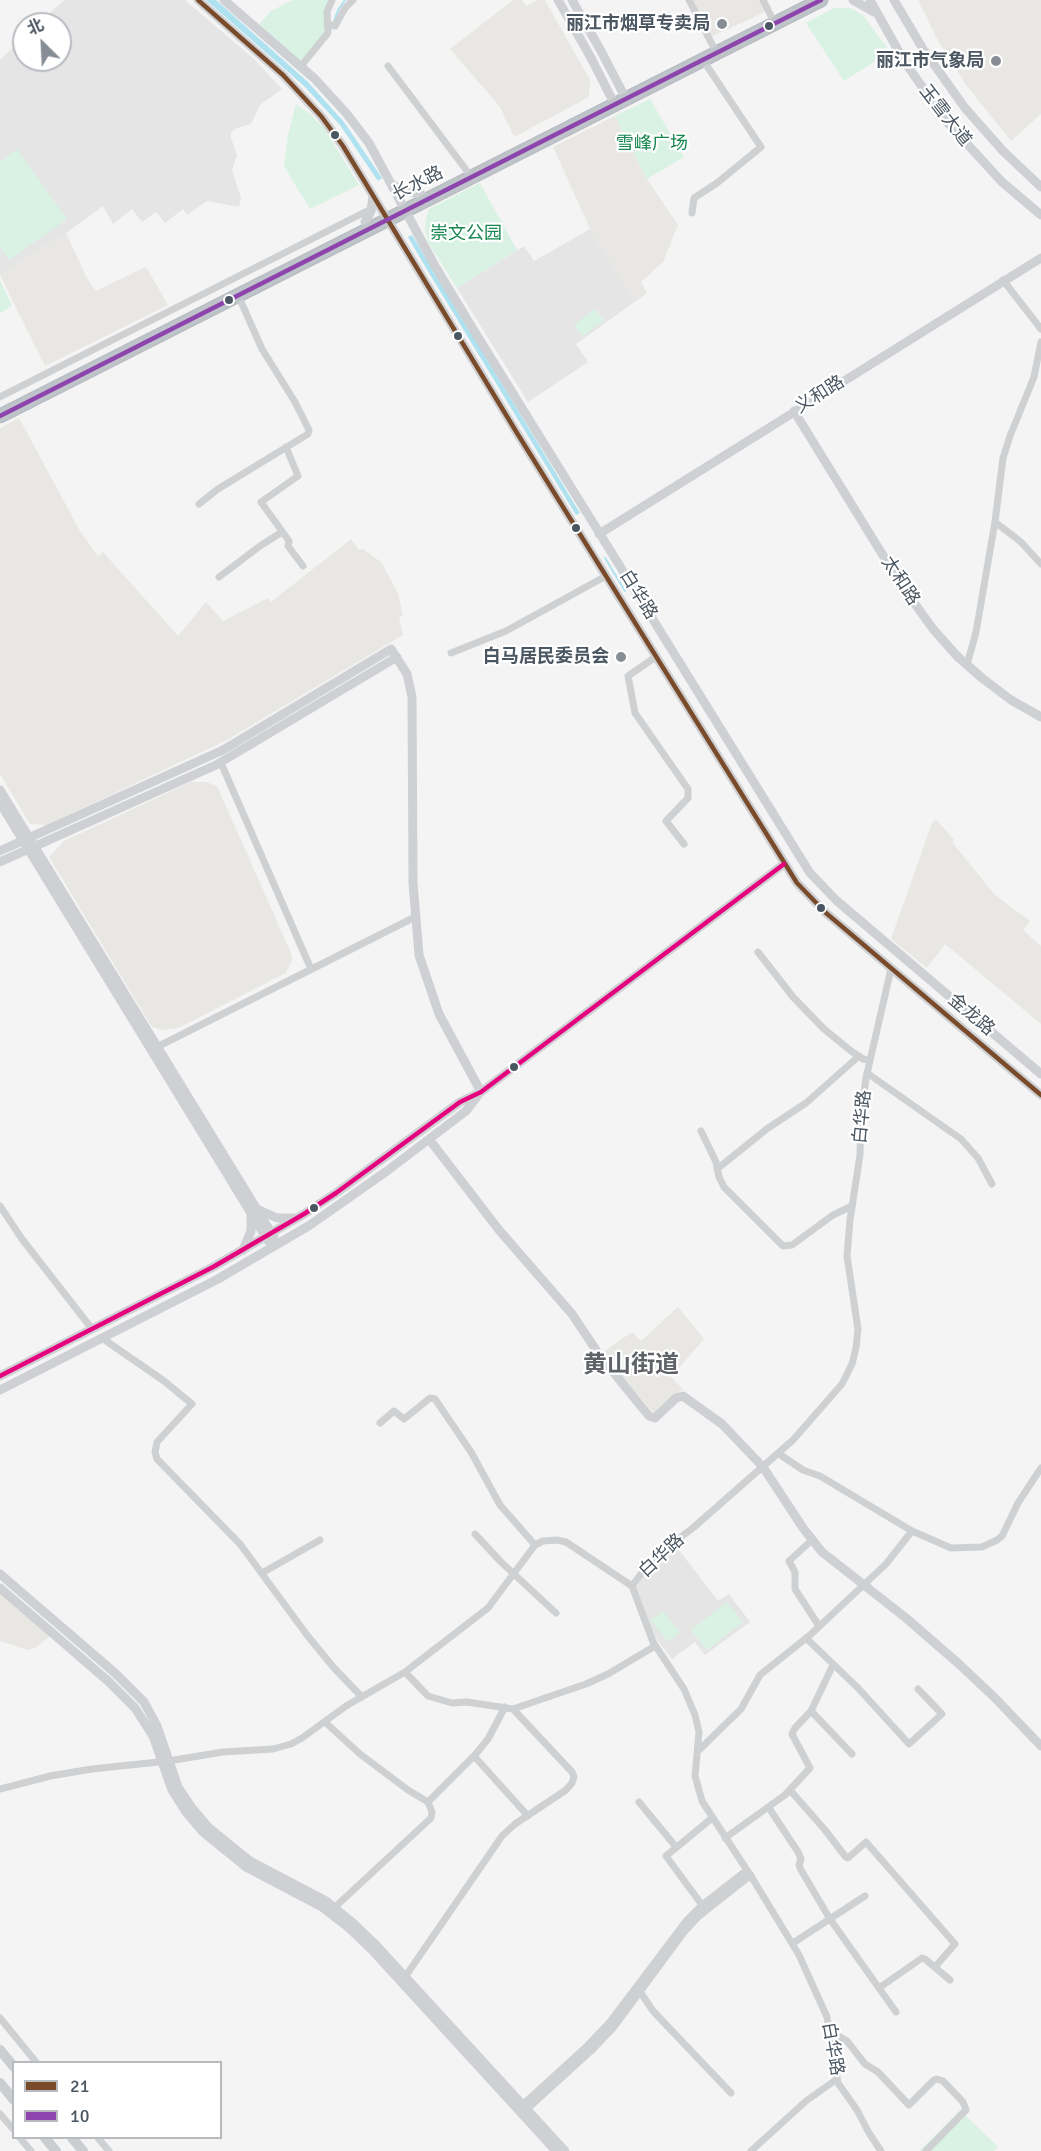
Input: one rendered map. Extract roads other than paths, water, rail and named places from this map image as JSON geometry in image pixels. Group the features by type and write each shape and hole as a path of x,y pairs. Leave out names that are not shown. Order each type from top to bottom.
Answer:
{"highway":[{"name":"长水路","path":"0,408 380,214 405,207 618,99 713,46 804,0"},
{"name":"长水路","path":"405,207 421,194 703,60 821,0"},
{"name":"长水路","path":"0,416 238,295 380,214"}],"main road":[{"path":"0,2050 12,2065"},
{"path":"0,2084 12,2098"},
{"path":"46,2139 56,2151"},
{"path":"73,2139 83,2151"}],"street":[{"name":"金龙路","path":"198,0 269,62 309,102 343,146 373,196 380,214 657,656 784,864 815,903 1041,1095"},
{"name":"白华路","path":"224,0 301,66 354,122 393,185 435,266 803,864 827,892 900,955"},
{"path":"301,66 328,33 327,12 332,0"},
{"path":"327,24 335,26 345,8 353,0"},
{"path":"558,0 618,99"},
{"path":"572,0 618,99"},
{"path":"689,0 713,46"},
{"path":"763,0 771,16"},
{"path":"853,0 877,14"},
{"name":"玉雪大道","path":"870,0 904,61 948,122 1002,182 1041,215"},
{"name":"玉雪大道","path":"896,1 930,59 965,108 1041,187"},
{"path":"692,213 693,198 717,183 761,147 703,60"},
{"path":"388,66 468,171"},
{"path":"393,185 405,191 421,194"},
{"path":"0,397 380,214"},
{"name":"义和路","path":"599,534 1041,258"},
{"path":"1003,280 1041,329"},
{"path":"199,504 218,489 308,434 309,430 295,402 262,349 238,295"},
{"path":"967,665 976,632 995,522 1003,458 1034,377 1041,342"},
{"name":"太和路","path":"794,411 910,599 933,630 967,665 1011,700 1041,717"},
{"path":"286,447 298,476 261,502 289,541 288,546 303,566"},
{"path":"995,522 1021,542 1041,564"},
{"path":"219,577 282,532"},
{"path":"451,653 506,631 606,576"},
{"path":"0,851 28,843 221,762 394,653"},
{"path":"0,862 28,843 223,750 394,653"},
{"path":"394,653 407,674 412,697 412,859 419,955 434,1002 449,1035 481,1092"},
{"path":"657,656 628,676 635,713 688,789 688,798 666,821 684,844"},
{"path":"221,762 311,969"},
{"path":"0,790 28,843 254,1210 277,1218 289,1219 300,1216"},
{"path":"0,803 158,1047 276,1246"},
{"path":"0,1376 242,1251 336,1193 460,1102 481,1092 784,864"},
{"path":"158,1047 415,917"},
{"path":"758,952 802,1007 824,1029 859,1056 870,1060"},
{"name":"金龙路","path":"900,955 1041,1074"},
{"name":"白华路","path":"881,2151 837,2079 827,2017 793,1943 702,1801 696,1783 699,1732 692,1706 684,1689 655,1646 632,1586 659,1554 694,1527 793,1440 842,1384 854,1357 858,1329 848,1256 852,1206 860,1155 861,1116 867,1073 891,969"},
{"path":"717,1169 768,1128 806,1103 859,1056"},
{"path":"867,1073 961,1139 978,1158 992,1184"},
{"path":"0,1390 219,1279 276,1246 343,1203 429,1139 466,1111 481,1092"},
{"path":"701,1131 727,1192 785,1247 792,1245 833,1215 852,1206"},
{"path":"429,1139 500,1230 572,1314 600,1356 650,1418 655,1418 676,1398 686,1396 732,1433 763,1467 822,1552 906,1618 959,1664 1041,1746"},
{"path":"0,1206 23,1241 92,1329"},
{"path":"242,1251 251,1231 254,1210"},
{"path":"102,1338 164,1381 192,1404 157,1442 156,1456 240,1544 334,1668 362,1697"},
{"path":"380,1423 394,1411 404,1419 430,1398 435,1399 468,1447 500,1505 535,1545"},
{"path":"779,1454 803,1470 820,1476 912,1531 951,1548 982,1547 992,1544 1002,1536 1018,1503 1041,1468"},
{"path":"697,1752 741,1709 760,1675 806,1638 864,1585 886,1564 912,1531"},
{"path":"475,1534 556,1614"},
{"path":"262,1573 320,1540"},
{"path":"0,1789 71,1772 223,1752 279,1748 297,1742 362,1697 405,1672 488,1608 535,1545 552,1540 566,1542 632,1586"},
{"path":"812,1540 789,1561 795,1572 795,1589 819,1626"},
{"path":"0,1574 135,1692 153,1718 165,1761 166,1778 179,1801 203,1832 246,1867 322,1907 349,1928 565,2151"},
{"path":"0,1588 129,1700 147,1725 172,1775 199,1818 220,1839 250,1861 326,1901 366,1935 522,2109 556,2151"},
{"path":"806,1638 859,1689 909,1744 942,1714 918,1689"},
{"path":"405,1672 428,1696 452,1703 467,1702 509,1708 586,1684 608,1674 655,1646"},
{"path":"725,1838 769,1808 810,1768 792,1734 811,1711 833,1665"},
{"path":"428,1802 474,1756 509,1708"},
{"path":"405,1977 498,1841 508,1830 566,1790 572,1783 574,1777 572,1772 509,1708"},
{"path":"811,1711 852,1754"},
{"path":"325,1722 360,1754 428,1802 431,1809 431,1818 334,1908"},
{"path":"474,1756 528,1816"},
{"path":"790,1790 845,1856 848,1858 866,1842 955,1944 934,1967"},
{"path":"639,1802 676,1847"},
{"path":"769,1808 798,1852 801,1859 801,1870 830,1919 896,2012"},
{"path":"702,1905 666,1856 712,1818"},
{"path":"522,2109 609,2023 680,1927 702,1905 749,1873"},
{"path":"522,2109 603,2039 690,1925 749,1873"},
{"path":"793,1943 865,1896"},
{"path":"879,1988 919,1959 925,1959 950,1980"},
{"path":"640,1993 653,2011 731,2093"},
{"path":"0,2018 35,2061"},
{"path":"831,2036 847,2041 865,2064 878,2072 909,2105 937,2079 943,2081 963,2102 966,2110 926,2151"},
{"path":"751,2151 806,2101 837,2079"},
{"path":"0,2114 12,2128"},
{"path":"21,2139 31,2151"},
{"path":"99,2139 109,2151"}],"water":[{"path":"206,0 216,0 308,82 344,122 382,178 378,181 340,125 304,86"},
{"path":"412,235 580,513 576,515 429,273 408,237"}],"waterway":[{"path":"334,21 345,0"},
{"path":"605,558 625,591"}],"place":[{"name":"丽江市烟草专卖局","path":"722,24"},
{"name":"丽江市气象局","path":"996,61"},
{"name":"白马居民委员会","path":"621,657"}],"district":[{"name":"黄山街道","path":"631,1366"}],"park label":[{"name":"雪峰广场","path":"652,144"},
{"name":"崇文公园","path":"466,234"}]}
